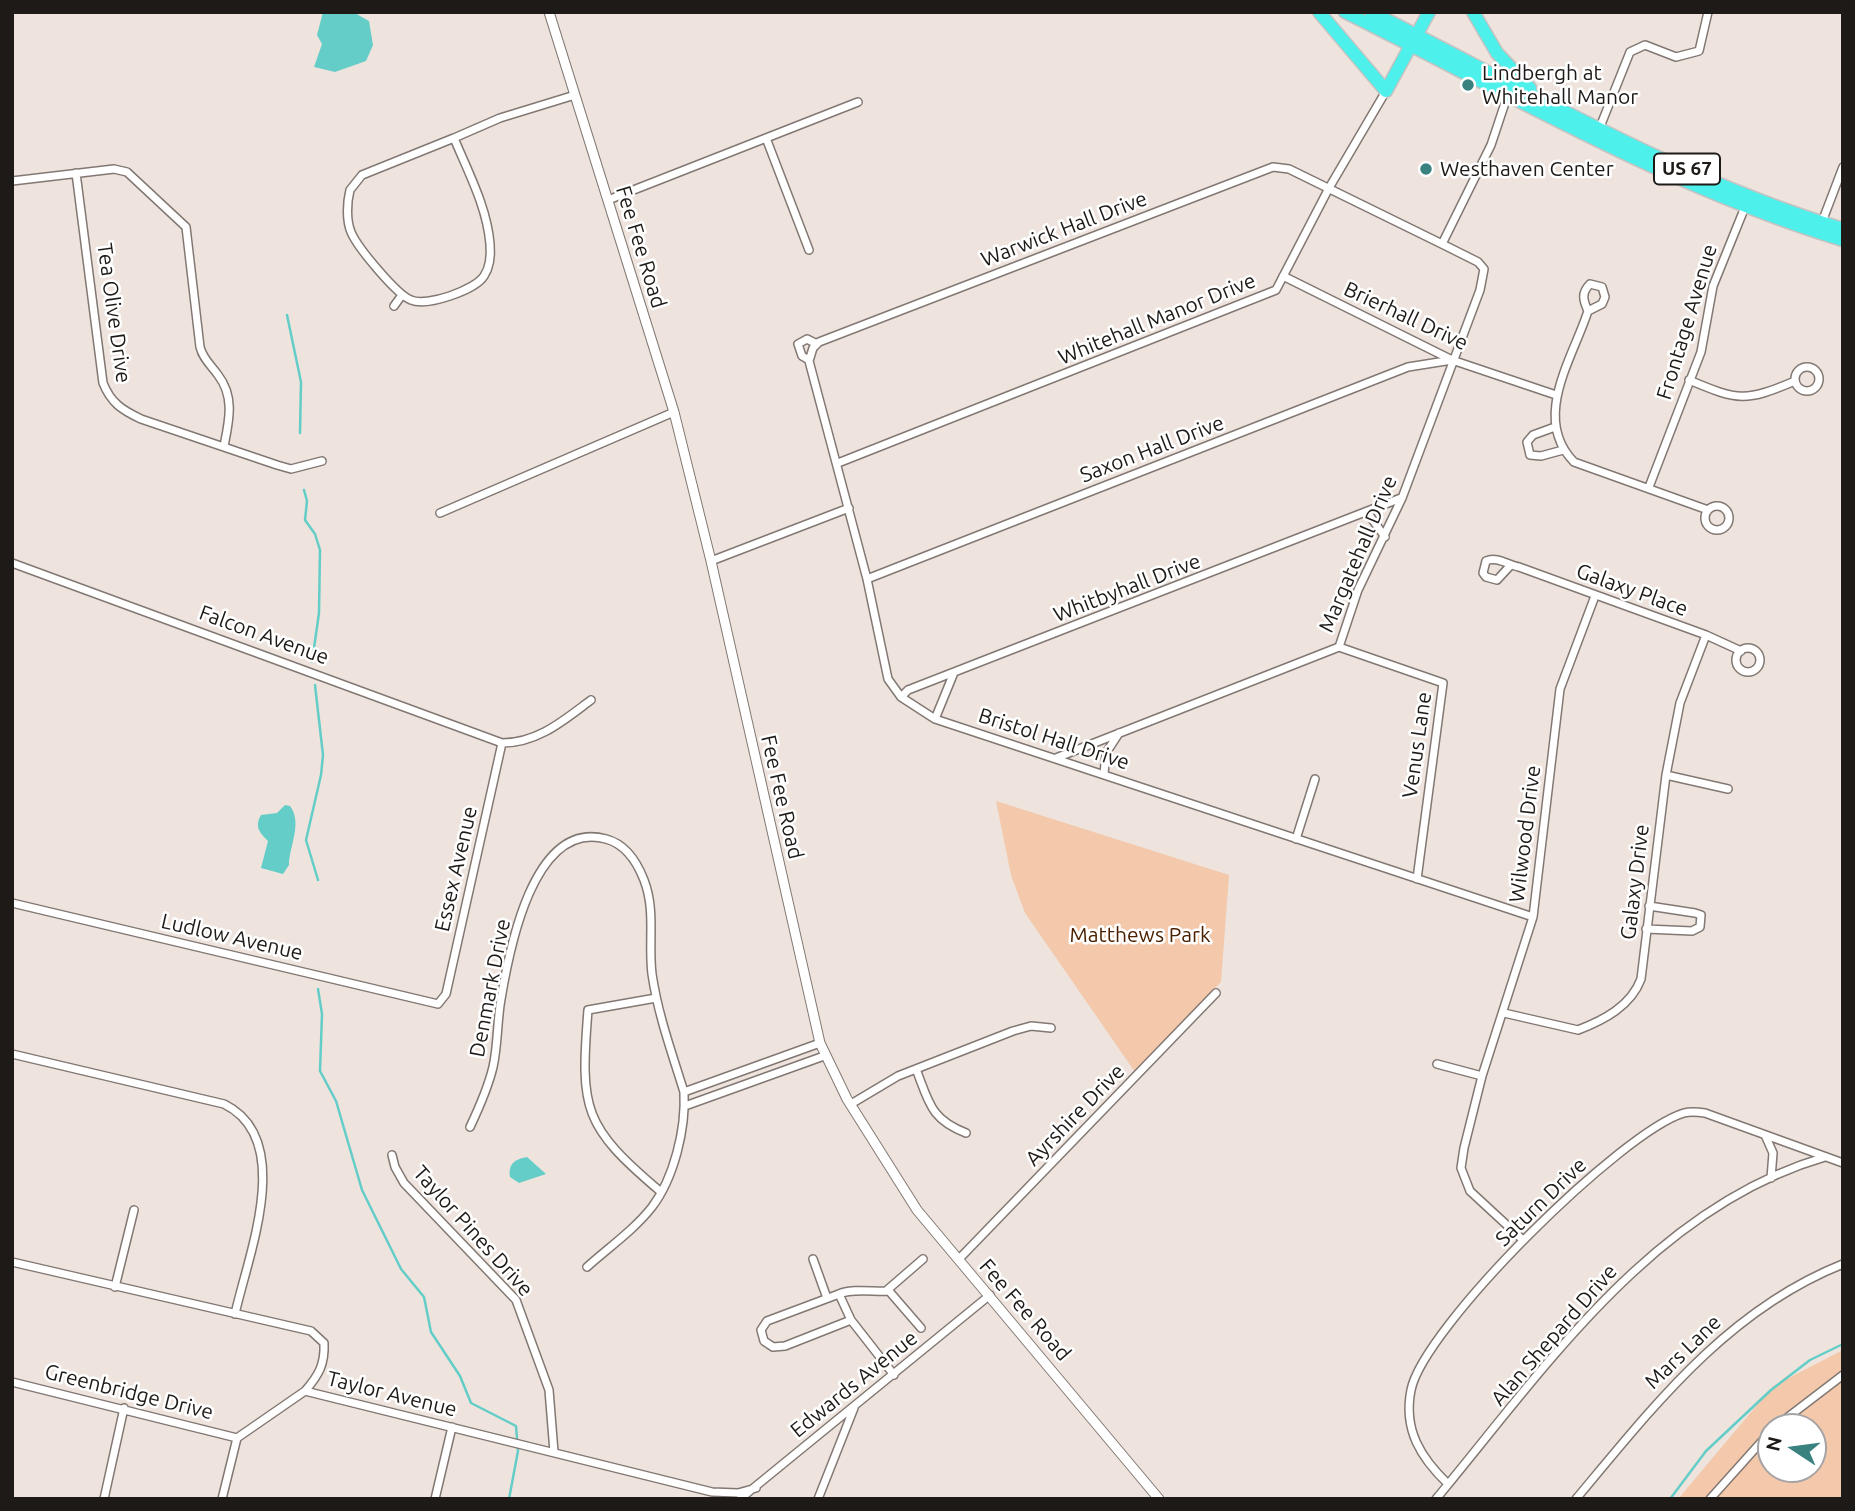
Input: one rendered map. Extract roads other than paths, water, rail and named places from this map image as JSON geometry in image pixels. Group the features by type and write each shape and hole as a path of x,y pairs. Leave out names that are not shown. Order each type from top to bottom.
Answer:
{"highway":[{"path":"1319,12 1386,91 1429,12"},
{"name":"US 67","path":"1345,12 1537,96 1733,190 1843,229"},
{"path":"1473,12 1497,54 1537,96"},
{"name":"US 67","path":"1376,13 1414,40 1508,94 1676,177 1745,207 1843,240"}],"street":[{"name":"Fee Fee Road","path":"549,12 674,412 711,561 824,1056 917,1210 1159,1499"},
{"path":"1600,127 1630,52 1645,45 1675,57 1699,51 1708,12"},
{"name":"Whitehall Manor Drive","path":"838,463 1276,290 1329,188 1386,91"},
{"path":"1442,244 1491,145 1508,94"},
{"path":"454,138 485,215 490,246 488,267 480,282 427,303 402,295 351,233 350,190 362,175 500,118 575,95"},
{"path":"608,200 858,102"},
{"path":"766,138 809,250"},
{"name":"Warwick Hall Drive","path":"815,346 1273,167 1289,169 1329,188 1478,262 1484,269"},
{"path":"1822,222 1843,167"},
{"path":"12,181 114,169 127,172 186,227 202,356 227,387 230,397 230,420 224,446"},
{"name":"Tea Olive Drive","path":"76,173 103,383 110,399 120,408 141,419 291,469 322,461"},
{"name":"Frontage Avenue","path":"1649,487 1707,328 1713,286 1745,207"},
{"name":"Margatehall Drive","path":"1056,758 1339,647 1358,590 1402,498 1480,290 1484,269"},
{"name":"Brierhall Drive","path":"1283,276 1452,360 1556,395"},
{"path":"394,306 402,295"},
{"path":"1588,311 1556,395 1555,427 1563,450 1574,462 1708,510"},
{"name":"Bristol Hall Drive","path":"810,360 802,356 797,344 807,340 815,346 810,360 867,579 888,679 901,697 935,719 1533,917"},
{"name":"Saxon Hall Drive","path":"867,579 1408,366 1452,360"},
{"path":"1689,380 1724,395 1744,398 1772,392 1795,381"},
{"path":"440,513 674,412"},
{"path":"1555,427 1533,435 1527,442 1527,450 1530,454 1541,456 1563,450"},
{"name":"Whitbyhall Drive","path":"901,697 908,690 953,675 1402,498"},
{"path":"711,561 849,508"},
{"path":"1367,512 1385,537"},
{"name":"Falcon Avenue","path":"12,563 502,743"},
{"name":"Galaxy Place","path":"1509,567 1519,567 1706,635 1741,651"},
{"name":"Wilwood Drive","path":"1523,1240 1470,1191 1462,1176 1464,1148 1482,1076 1533,917 1560,689 1595,596"},
{"name":"Galaxy Drive","path":"1504,1013 1566,1030 1578,1030 1591,1025 1635,995 1641,979 1666,775 1680,703 1706,635"},
{"name":"Venus Lane","path":"1339,647 1443,684 1417,879"},
{"path":"935,719 953,675"},
{"path":"502,743 527,741 544,733 591,700"},
{"path":"1104,774 1106,753 1119,733"},
{"name":"Essex Avenue","path":"443,1001 502,743"},
{"path":"1666,775 1728,789"},
{"path":"1296,839 1315,779"},
{"name":"Denmark Drive","path":"470,1127 492,1068 501,999 524,902 533,880 560,849 585,838 603,838 620,845 642,877 652,909 650,949 656,998"},
{"name":"Ludlow Avenue","path":"12,904 438,1004 443,1001"},
{"path":"1646,929 1692,931 1700,927 1701,921 1701,915 1695,913 1649,906"},
{"name":"Ayrshire Drive","path":"958,1259 1216,993"},
{"path":"587,1267 639,1221 661,1192 671,1170 685,1106 684,1092 656,998 588,1010 583,1074 585,1096 608,1144 661,1192"},
{"path":"851,1104 898,1076 1023,1027 1051,1028"},
{"path":"684,1092 820,1042"},
{"path":"12,1054 224,1104 250,1123 260,1144 263,1183 235,1314"},
{"path":"685,1106 824,1056"},
{"path":"1437,1064 1482,1076"},
{"path":"916,1069 935,1116 943,1124 966,1133"},
{"name":"Saturn Drive","path":"1448,1484 1424,1459 1412,1433 1409,1410 1414,1377 1433,1346 1523,1240 1598,1170 1681,1114 1705,1113 1843,1163"},
{"path":"1765,1135 1773,1153 1771,1178"},
{"name":"Taylor Pines Drive","path":"392,1155 404,1183 516,1300 549,1390 554,1452"},
{"name":"Alan Shepard Drive","path":"1436,1499 1576,1331 1626,1278 1689,1227 1771,1178 1825,1157"},
{"path":"115,1287 134,1210"},
{"path":"813,1259 827,1298"},
{"path":"851,1320 785,1346 773,1347 764,1341 761,1330 767,1321 850,1290 871,1294 886,1291 923,1259"},
{"name":"Taylor Avenue","path":"12,1262 312,1331 324,1343 325,1358 319,1376 306,1391 712,1492 738,1493 756,1488"},
{"name":"Mars Lane","path":"1576,1499 1671,1385 1719,1339 1788,1292 1843,1264"},
{"path":"886,1291 892,1293 921,1328"},
{"path":"839,1294 851,1320 894,1375"},
{"name":"Edwards Avenue","path":"740,1499 990,1295"},
{"path":"1793,1413 1843,1375"},
{"name":"Greenbridge Drive","path":"12,1382 237,1438"},
{"path":"222,1499 237,1438 306,1391"},
{"path":"818,1499 855,1407"},
{"path":"103,1499 124,1408"},
{"path":"435,1499 452,1427"},
{"path":"1710,1499 1757,1447"}],"water":[{"path":"323,12 353,12 369,21 373,45 366,61 335,72 314,67 322,44 317,35"},
{"path":"285,805 290,806 294,813 295,827 289,865 283,874 261,868 268,841 260,832 258,823 261,815 277,813"},
{"path":"527,1157 546,1174 519,1183 510,1177 511,1165"}],"waterway":[{"path":"287,315 301,382 300,433"},
{"path":"304,490 307,501 305,520 315,534 320,550 319,613 312,662"},
{"path":"315,685 323,755 306,840 318,880"},
{"path":"318,989 322,1014 320,1071 336,1101 362,1190 401,1269 424,1297 431,1332 460,1376 471,1403 516,1426 518,1451 509,1499"},
{"path":"1670,1499 1706,1451 1771,1390 1810,1360 1843,1344"}],"place":[{"name":"Lindbergh at Whitehall Manor","path":"1468,85"},
{"name":"Westhaven Center","path":"1426,169"}],"park label":[{"name":"Matthews Park","path":"1140,935"}]}
